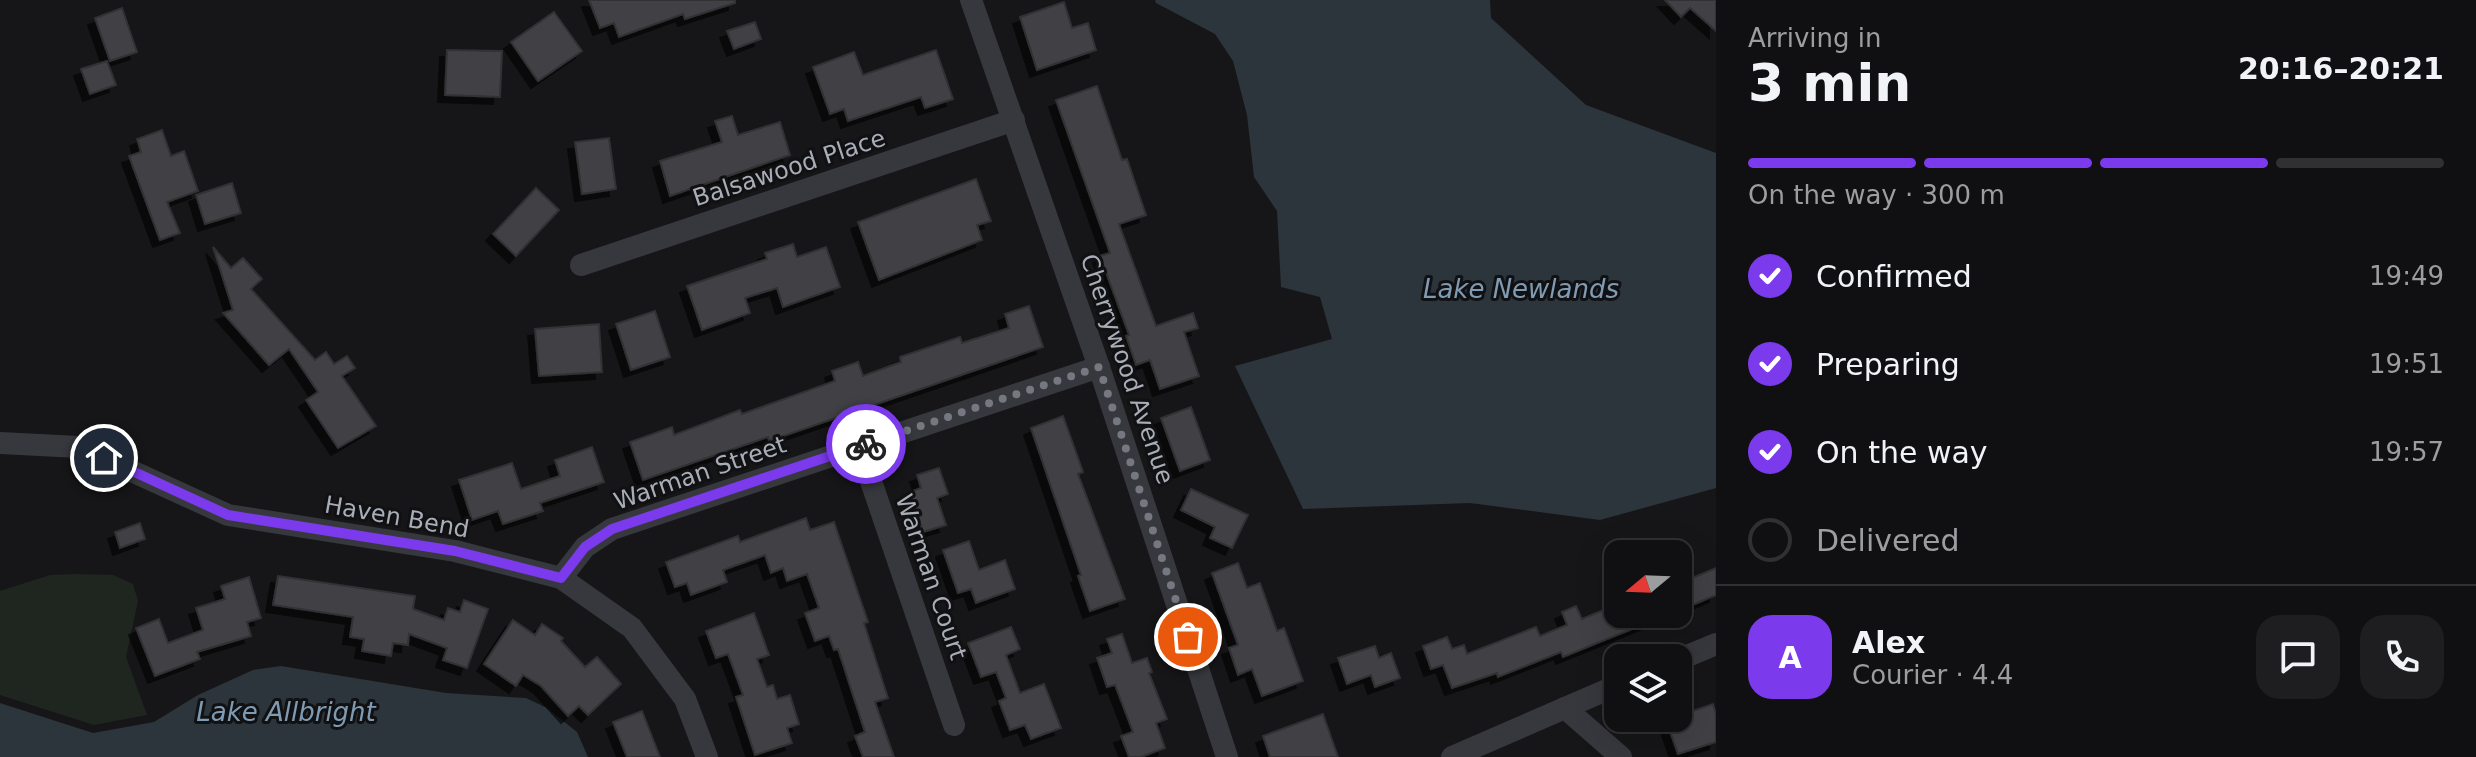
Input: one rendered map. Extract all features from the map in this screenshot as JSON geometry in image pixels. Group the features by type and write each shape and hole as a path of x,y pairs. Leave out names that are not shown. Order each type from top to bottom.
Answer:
{"street":[{"name":"Cherrywood Avenue","path":"971,0 1099,367 1227,757"},
{"name":"Balsawood Place","path":"581,265 1014,120"},
{"name":"Warman Street","path":"561,578 585,547 612,529 1099,367"},
{"name":"Haven Bend","path":"0,443 79,447 228,515 455,551 561,578 632,628 685,699 707,757"},
{"name":"Warman Court","path":"859,446 954,725"},
{"path":"1692,654 1716,644"},
{"path":"1452,757 1604,691"},
{"path":"1565,708 1621,757"}],"shaded area":[{"path":"50,575 113,575 133,584 138,601 126,657 147,715 94,725 0,695 0,591"}],"water":[{"name":"Lake Newlands","path":"1155,0 1490,0 1491,18 1586,105 1716,153 1716,488 1600,520 1470,503 1303,509 1235,366 1332,339 1320,297 1281,287 1277,211 1254,177 1247,115 1233,61 1215,34"},
{"name":"Lake Allbright","path":"281,666 446,693 526,698 547,708 577,732 588,757 0,757 0,703 93,733 154,722 198,695 253,670"}],"building":[{"path":"589,0 735,0 735,3 685,19 683,14 619,37 614,23 600,28"},
{"path":"1665,0 1716,0 1716,31 1690,8 1681,17"},
{"path":"1064,2 1072,28 1088,23 1096,50 1037,70 1020,17"},
{"path":"122,8 137,52 110,61 95,18"},
{"path":"554,12 582,51 538,81 511,42"},
{"path":"755,22 761,39 734,49 727,31"},
{"path":"447,50 502,51 500,97 445,95"},
{"path":"936,50 953,99 925,108 921,97 848,121 844,109 830,114 813,67 854,52 863,75"},
{"path":"107,61 116,85 90,94 81,69"},
{"path":"1097,86 1122,160 1127,159 1146,215 1119,224 1156,326 1193,313 1198,328 1184,332 1199,376 1160,389 1150,360 1136,365 1126,336 1129,335 1100,256 1110,253 1056,100"},
{"path":"732,116 738,135 780,122 790,155 670,196 660,161 722,142 715,121"},
{"path":"162,130 171,156 184,151 198,191 167,202 180,233 160,240 129,156 141,152 137,139"},
{"path":"609,138 616,189 582,194 575,142"},
{"path":"976,179 991,221 977,225 982,240 879,280 858,222"},
{"path":"232,183 241,213 205,224 196,195"},
{"path":"536,188 559,210 516,256 493,234"},
{"path":"793,244 797,257 826,247 840,287 783,307 777,288 745,298 750,313 702,330 687,286 767,259 765,253"},
{"path":"213,247 231,268 243,258 262,279 251,289 315,360 326,352 334,364 347,356 355,368 342,376 376,426 338,448 306,400 318,392 289,349 269,365 223,313 233,310"},
{"path":"1029,306 1043,347 769,441 768,437 643,480 630,442 672,427 674,435 740,410 742,414 835,381 832,371 858,362 863,376 901,362 900,357 960,337 962,343 1009,328 1005,314"},
{"path":"655,311 670,357 631,370 616,324"},
{"path":"599,324 602,372 539,376 535,329"},
{"path":"1191,407 1210,460 1180,471 1161,418"},
{"path":"1063,416 1083,472 1078,474 1125,599 1090,611 1078,576 1081,575 1031,428"},
{"path":"592,447 604,482 540,503 543,511 503,524 498,511 472,520 459,480 512,463 521,489 560,476 555,460"},
{"path":"939,468 948,494 937,498 946,525 923,532 910,492 921,488 917,475"},
{"path":"1191,489 1248,515 1232,548 1210,538 1215,527 1181,510"},
{"path":"806,518 810,530 834,522 868,622 864,623 888,698 875,702 894,757 863,757 855,736 865,732 838,649 834,650 829,636 815,641 805,613 819,608 807,574 787,581 783,568 771,573 765,555 723,570 727,582 691,595 687,583 675,587 666,562 738,536 740,542"},
{"path":"140,523 145,539 120,548 115,532"},
{"path":"969,541 979,570 1005,560 1015,589 976,603 971,589 958,593 943,550"},
{"path":"1238,563 1247,588 1260,583 1277,631 1284,628 1303,681 1262,696 1252,669 1238,675 1229,648 1238,645 1212,573"},
{"path":"1716,568 1716,595 1692,605 1692,578"},
{"path":"278,576 415,596 413,609 444,620 448,608 460,612 464,600 488,609 467,668 443,660 447,648 409,634 408,645 393,643 391,656 362,651 364,639 350,637 353,617 273,605"},
{"path":"249,577 261,618 247,622 251,636 197,652 200,659 155,676 136,628 159,619 168,643 203,630 196,608 225,599 221,586"},
{"path":"1576,606 1582,619 1604,610 1604,628 1634,628 1563,657 1561,652 1498,677 1497,673 1452,688 1443,665 1431,669 1423,646 1447,637 1452,649 1464,645 1467,654 1536,627 1540,636 1567,625 1562,612"},
{"path":"754,613 769,655 757,659 767,687 773,685 777,699 790,695 799,724 787,728 792,743 755,755 736,697 743,695 728,654 716,658 706,631"},
{"path":"513,620 535,635 542,624 563,638 561,641 585,667 597,657 621,684 588,715 579,706 568,716 541,686 523,675 516,686 484,664"},
{"path":"1011,627 1020,649 1006,655 1020,693 1044,684 1061,728 1031,739 1025,725 1010,730 999,701 1006,698 996,672 981,677 968,643"},
{"path":"1122,634 1132,663 1147,658 1152,672 1149,673 1167,719 1156,723 1165,748 1141,757 1129,757 1121,736 1133,732 1115,685 1107,687 1097,658 1112,653 1107,639"},
{"path":"1375,646 1379,658 1391,653 1400,678 1375,687 1371,675 1347,684 1338,658"},
{"path":"1713,704 1716,742 1678,754 1670,732 1692,732 1692,711"},
{"path":"642,711 660,757 627,757 613,722"},
{"path":"1323,714 1338,757 1270,757 1263,736"}],"way so far":[{"path":"866,444 1099,367 1188,637"}],"route":[{"path":"104,458 228,515 455,551 561,578 585,547 612,529 866,444"}]}
